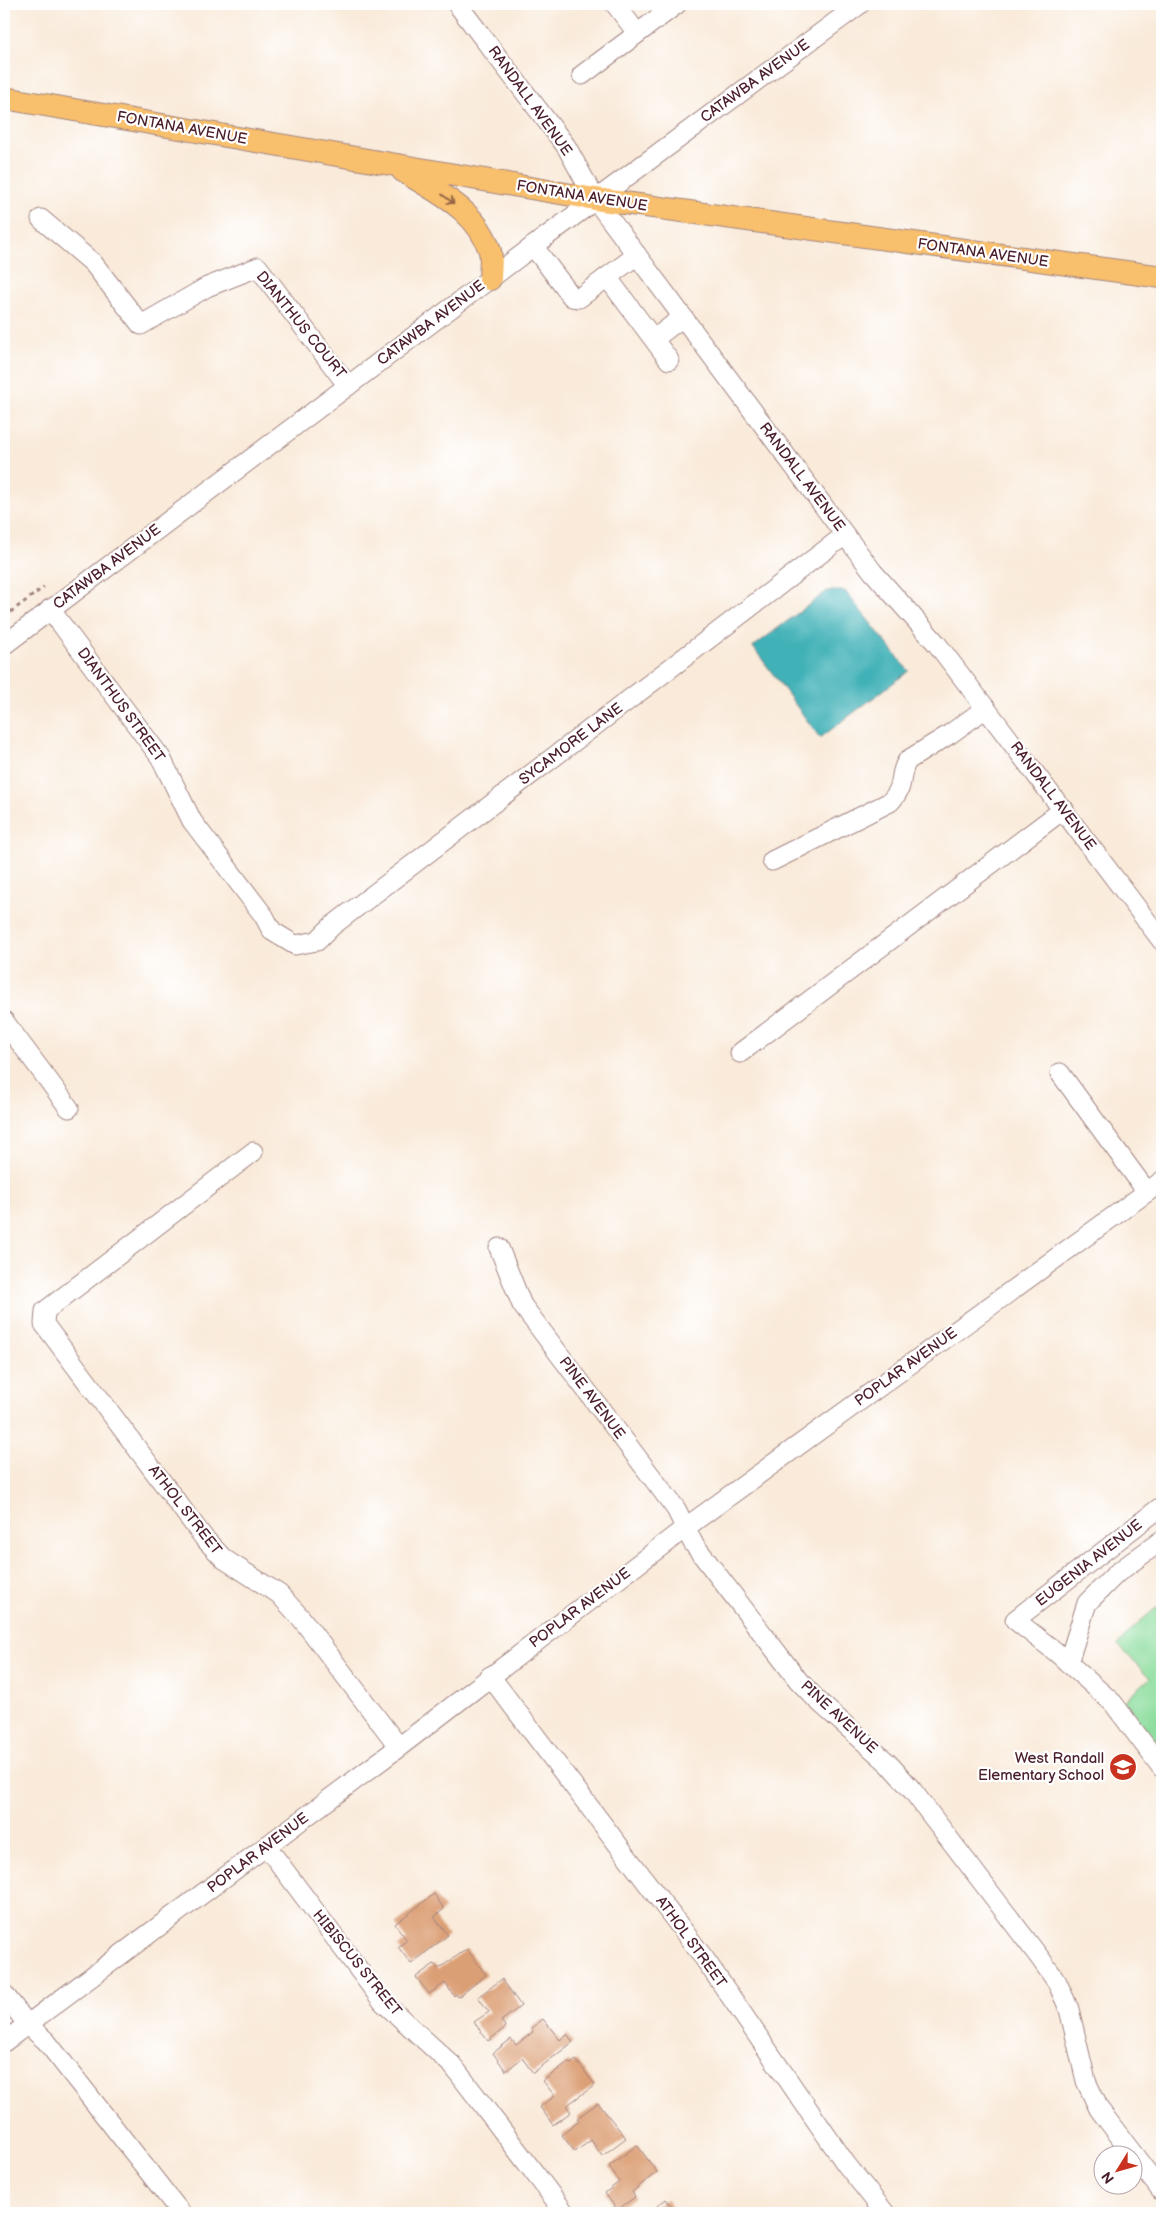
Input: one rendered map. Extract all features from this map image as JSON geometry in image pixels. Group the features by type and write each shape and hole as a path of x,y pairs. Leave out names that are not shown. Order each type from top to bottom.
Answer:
{"main road":[{"name":"FONTANA AVENUE","path":"4,98 595,199 1162,277"},
{"path":"392,164 445,196 476,222 490,253 490,279"}],"street":[{"path":"615,4 637,33"},
{"path":"582,74 677,4"},
{"name":"CATAWBA AVENUE","path":"4,644 595,199 860,4"},
{"name":"RANDALL AVENUE","path":"467,7 566,146 595,199 845,535 873,572 937,644 1064,809 1162,941"},
{"name":"DIANTHUS COURT","path":"41,218 93,264 141,325 207,287 258,267 348,386"},
{"path":"533,246 572,297 579,298 637,255"},
{"path":"607,277 670,360"},
{"path":"654,339 683,317"},
{"name":"SYCAMORE LANE","path":"294,946 317,941 332,926 845,535"},
{"name":"DIANTHUS STREET","path":"50,609 161,758 183,808 192,821 264,916 272,931 294,946"},
{"path":"772,861 890,802 898,793 903,766 908,760 950,734 986,708"},
{"path":"740,1054 1064,809"},
{"path":"4,1021 69,1108"},
{"path":"1060,1073 1147,1192"},
{"name":"ATHOL STREET","path":"253,1152 45,1311 44,1324 204,1538 224,1559 279,1594 301,1618 400,1747"},
{"name":"POPLAR AVENUE","path":"4,2042 267,1848 685,1528 1162,1181"},
{"name":"PINE AVENUE","path":"499,1248 522,1305 676,1509 692,1543 798,1680 818,1701 889,1764 912,1790 1057,1982 1069,2009 1086,2081 1099,2109 1162,2192"},
{"name":"EUGENIA AVENUE","path":"1068,1663 1015,1620 1162,1506"},
{"path":"1162,1540 1116,1573 1087,1603 1068,1663 1113,1703 1162,1768"},
{"name":"ATHOL STREET","path":"490,1676 704,1958 841,2156 885,2213"},
{"name":"HIBISCUS STREET","path":"267,1848 383,2002 453,2066 565,2213"},
{"path":"4,1994 28,2025 46,2041 181,2213"}],"path":[{"path":"4,617 44,587"}],"green space":[{"path":"1162,1603 1162,1752 1124,1701 1150,1678 1118,1645 1137,1624"}],"water":[{"path":"827,591 845,591 909,671 820,738 753,647"}],"building":[{"path":"434,1894 444,1909 434,1917 448,1935 411,1964 398,1947 407,1940 395,1924"},
{"path":"467,1949 486,1975 458,1997 456,1994 454,1996 445,1983 429,1994 416,1977 434,1964 438,1969"},
{"path":"502,1979 521,2006 501,2021 506,2027 488,2041 474,2022 489,2012 478,1997"},
{"path":"543,2019 560,2040 567,2034 573,2042 533,2073 522,2058 506,2071 493,2053 511,2039 516,2045 533,2032 531,2028"},
{"path":"576,2060 595,2085 570,2103 567,2107 571,2112 553,2125 540,2107 555,2096 543,2081 568,2062 571,2064"},
{"path":"598,2103 626,2138 602,2156 591,2140 575,2152 562,2135 579,2121 577,2118"},
{"path":"637,2145 657,2172 632,2192 635,2197 617,2210 605,2193 619,2182 609,2166"},
{"path":"666,2199 676,2213 645,2213 651,2211"}],"place":[{"name":"West Randall Elementary School","path":"1123,1767"}]}
